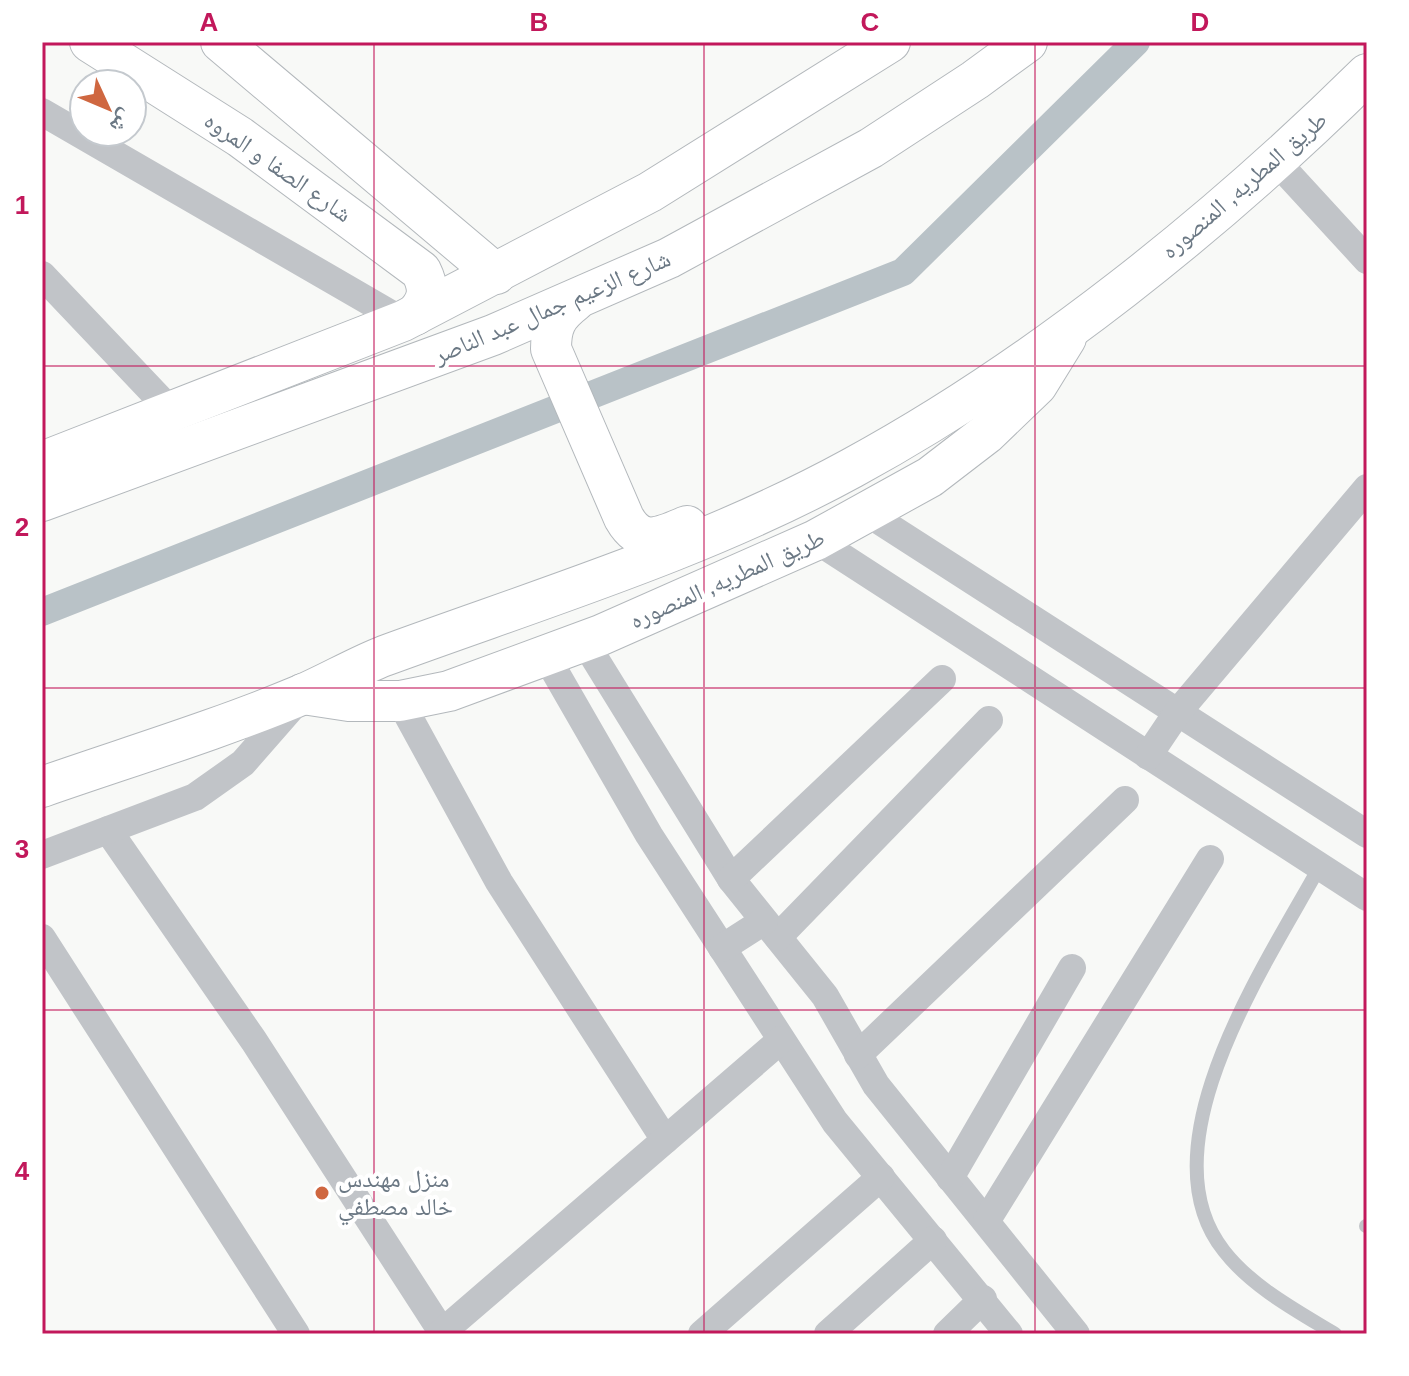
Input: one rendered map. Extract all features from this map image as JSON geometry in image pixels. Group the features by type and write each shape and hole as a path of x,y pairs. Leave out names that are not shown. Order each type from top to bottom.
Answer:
{"main road":[{"name":"شارع الصفا و المروه","path":"90,42 240,137 421,271 428,286 426,303 409,318"},
{"path":"221,42 488,278 511,335 528,341 554,368"},
{"name":"شارع الزعيم جمال عبد الناصر","path":"42,462 409,318 650,192 890,42"},
{"name":"شارع الزعيم جمال عبد الناصر","path":"42,501 509,329 669,258 871,148 1027,42"},
{"name":"طريق المطريه, المنصوره","path":"42,787 303,694 385,656 623,572 853,468 1001,377 1160,258 1276,161 1367,74"},
{"path":"240,137 278,91"},
{"path":"520,609 539,590 607,560 615,552 617,522 554,368 551,330 559,313 574,302"},
{"name":"طريق المطريه, المنصوره","path":"303,694 349,701 400,701 449,691 584,641 816,540 869,514 930,477 986,434 1037,385 1078,319"},
{"path":"617,522 643,538 657,539 738,505 750,503 770,507"}],"street":[{"path":"42,112 409,318"},
{"path":"1276,161 1367,260"},
{"path":"42,275 173,413"},
{"path":"1148,756 1177,713 1367,488"},
{"path":"869,514 1367,834"},
{"path":"816,540 1367,897"},
{"path":"584,641 731,879 825,996 876,1085 1076,1334"},
{"path":"546,656 649,835 835,1122 1009,1334"},
{"path":"731,879 942,679"},
{"path":"42,855 195,797 243,763 303,694"},
{"path":"400,701 499,882 665,1140"},
{"path":"722,948 771,929 989,720"},
{"path":"858,1055 1125,800"},
{"path":"108,830 254,1041 441,1333 781,1040"},
{"path":"987,1220 1210,859"},
{"path":"42,938 296,1334"},
{"path":"950,1178 1072,968"},
{"path":"702,1334 881,1177"},
{"path":"828,1334 933,1240"},
{"path":"947,1334 983,1299"}],"lane":[{"path":"1320,866 1237,1018 1207,1097 1197,1154 1198,1196 1207,1223 1224,1252 1280,1301 1335,1334"}],"waterway":[{"path":"42,612 903,272 1136,42"}],"place":[{"name":"منزل مهندس خالد مصطفي","path":"322,1193"}]}
